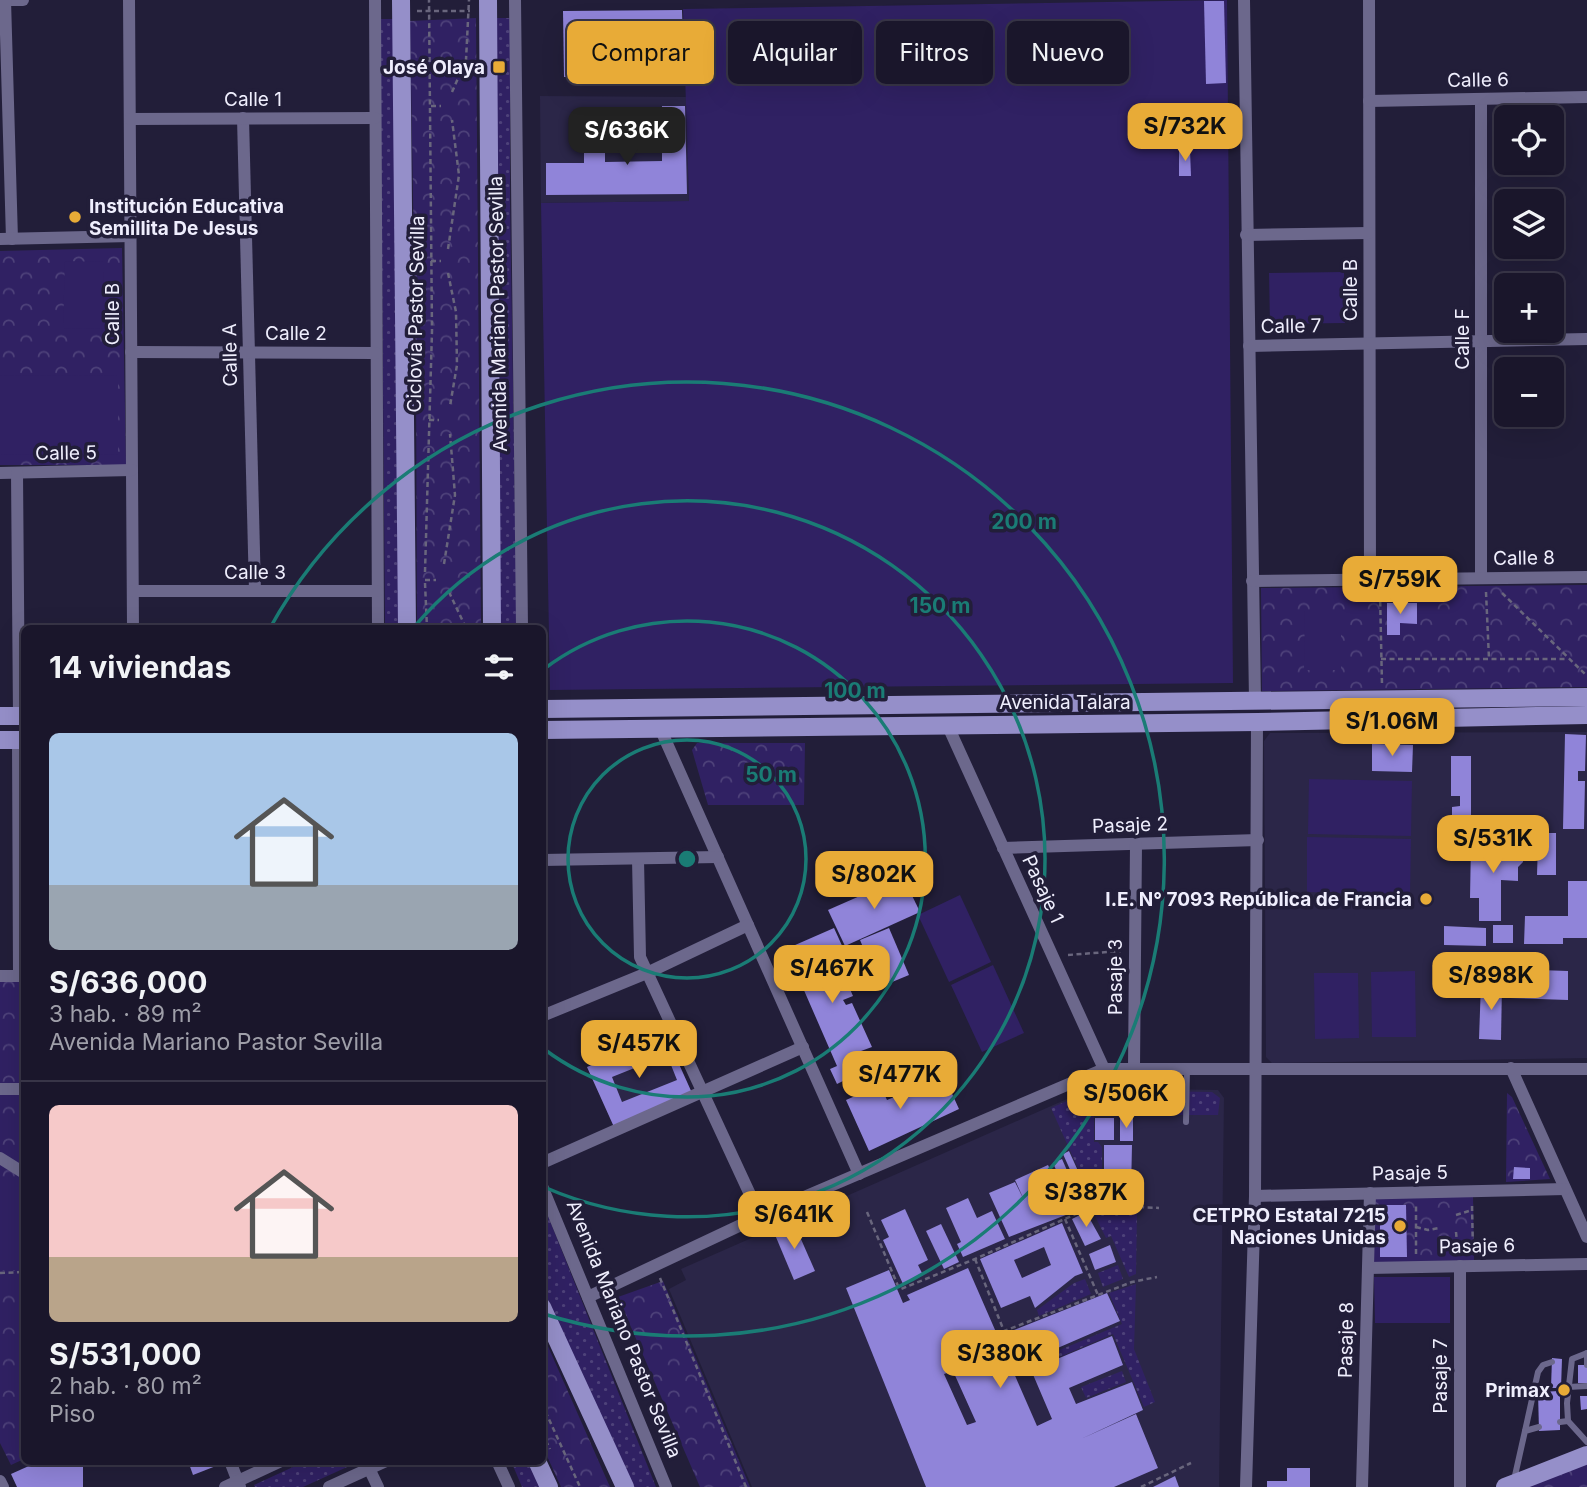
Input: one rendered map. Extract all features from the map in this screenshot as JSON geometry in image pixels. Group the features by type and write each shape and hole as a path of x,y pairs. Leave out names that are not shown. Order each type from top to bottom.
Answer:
{"street":[{"path":"23,0 2,1 6,239 131,236"},
{"name":"Calle B","path":"129,0 133,625"},
{"path":"375,0 378,625"},
{"name":"Avenida Mariano Pastor Sevilla","path":"516,0 522,625"},
{"path":"1244,0 1255,701"},
{"name":"Calle B","path":"1369,0 1370,343 1375,580"},
{"name":"Avenida Mariano Pastor Sevilla","path":"488,5 492,625"},
{"path":"401,6 407,625"},
{"name":"Calle 6","path":"1369,101 1587,97"},
{"name":"Calle F","path":"1481,99 1483,578"},
{"name":"Calle 1","path":"130,118 375,118"},
{"name":"Calle A","path":"243,118 255,591"},
{"path":"1246,235 1369,233"},
{"name":"Calle 7","path":"1249,346 1587,339"},
{"name":"Calle 2","path":"131,352 376,353"},
{"name":"Calle 5","path":"0,473 132,470"},
{"path":"17,473 21,667"},
{"name":"Calle 8","path":"1252,581 1587,577"},
{"name":"Calle 3","path":"133,591 377,591"},
{"name":"Avenida Talara","path":"546,709 1587,697"},
{"name":"Avenida Talara","path":"546,730 1257,722 1587,715"},
{"path":"0,716 21,716"},
{"path":"1246,1487 1257,1068 1257,722"},
{"name":"Pasaje 1","path":"947,724 1104,1069"},
{"path":"660,728 859,1174"},
{"path":"14,740 21,946"},
{"name":"Pasaje 2","path":"1003,848 1258,840"},
{"name":"Pasaje 3","path":"1134,1068 1136,844"},
{"path":"546,860 718,858"},
{"path":"638,859 640,957 760,1216"},
{"path":"546,1014 647,973 748,925"},
{"path":"0,976 21,976"},
{"path":"546,1161 803,1047"},
{"path":"1511,1068 1587,1237"},
{"path":"588,1297 760,1216 1104,1069 1587,1069"},
{"path":"0,1089 21,1089"},
{"path":"0,1158 21,1171"},
{"name":"Pasaje 5","path":"1255,1196 1565,1189"},
{"name":"Pasaje 8","path":"1362,1487 1370,1193"},
{"name":"Avenida Mariano Pastor Sevilla","path":"546,1196 666,1487"},
{"name":"Pasaje 6","path":"1367,1268 1458,1264 1587,1264"},
{"name":"Pasaje 7","path":"1458,1264 1460,1487"},
{"path":"546,1316 625,1487"},
{"path":"1509,1485 1587,1455"},
{"path":"231,1465 234,1485 273,1465"},
{"path":"329,1487 368,1465 377,1487"},
{"path":"499,1465 509,1487"},
{"path":"539,1465 549,1487"},
{"path":"0,1480 3,1487"}],"lane":[{"path":"1186,1122 1187,1068"},
{"path":"1562,1361 1587,1353 1587,1365"},
{"path":"1572,1359 1568,1387 1569,1421 1587,1442"},
{"path":"1509,1485 1538,1372 1543,1365 1552,1362"},
{"path":"1568,1387 1587,1385"},
{"path":"1560,1422 1569,1421"},
{"path":"1525,1431 1539,1427"}],"path":[{"name":"Ciclovía Pastor Sevilla","path":"427,625 425,579 431,261 429,0"},
{"path":"452,92 466,60 468,0"},
{"path":"401,6 430,11 469,11 488,5"},
{"path":"431,106 441,106"},
{"path":"448,249 459,175 452,120"},
{"path":"431,261 441,261"},
{"path":"447,274 456,312 457,365 450,406"},
{"path":"429,420 439,419"},
{"path":"444,564 455,495 450,434"},
{"path":"1483,578 1489,659"},
{"path":"425,579 436,580"},
{"path":"1375,580 1382,699"},
{"path":"1497,589 1587,676"},
{"path":"449,592 465,625"},
{"path":"1381,659 1569,659"},
{"path":"1053,956 1135,950"},
{"path":"1472,1197 1473,1261"},
{"path":"1416,1198 1416,1262"},
{"path":"867,1212 901,1289 1096,1205 1158,1208"},
{"path":"1456,1215 1472,1210"},
{"path":"1065,1219 1098,1295"},
{"path":"1416,1227 1428,1230 1439,1228"},
{"path":"1456,1232 1458,1264"},
{"path":"975,1259 1004,1331 1132,1282 1157,1278"},
{"path":"655,1265 746,1487"},
{"path":"0,1273 21,1272"},
{"path":"671,1330 679,1328"},
{"path":"546,1413 580,1487"},
{"path":"712,1423 718,1421"},
{"path":"1141,1487 1191,1463"}],"shaded area":[{"path":"540,96 686,97 689,201 541,203"},
{"name":"I.E. N° 7093 República de Francia","path":"1587,732 1587,1058 1272,1063 1266,1057 1264,741 1270,733"},
{"path":"665,1033 692,1093 614,1127 587,1067"},
{"path":"1092,1088 1218,1090 1224,1098 1219,1487 752,1487 669,1289 686,1280 681,1269"}],"green space":[{"path":"1227,0 1233,683 550,690 541,203 689,201 685,84 714,84 714,21 683,21 683,9"},
{"path":"476,18 481,625 417,625 410,21"},
{"path":"494,18 510,18 510,203 517,625 499,625"},
{"path":"380,19 394,19 399,625 385,625"},
{"path":"122,248 126,465 0,465 0,251"},
{"path":"65,261 104,262 103,329 63,328"},
{"path":"1344,272 1345,323 1270,324 1269,273"},
{"path":"0,375 118,376 118,455 0,454"},
{"path":"1587,585 1587,687 1262,691 1261,588"},
{"path":"1305,610 1341,610 1341,670 1304,670"},
{"path":"697,743 805,743 804,805 708,805 692,750"},
{"path":"1309,779 1412,781 1411,836 1308,834"},
{"path":"1307,837 1411,839 1410,895 1307,892"},
{"path":"960,895 991,962 949,982 918,915"},
{"path":"993,965 1024,1033 982,1052 951,985"},
{"path":"1415,971 1416,1037 1372,1037 1371,972"},
{"path":"1314,973 1358,973 1359,1038 1315,1039"},
{"path":"0,981 21,981 21,1460 11,1465 0,1443"},
{"path":"1092,1090 1212,1092 1220,1098 1218,1115 1094,1115 1094,1142 1098,1142 1102,1147 1102,1203 1094,1204 1051,1108"},
{"path":"1507,1093 1512,1097 1550,1179 1506,1182"},
{"path":"1473,1196 1474,1262 1373,1263 1372,1197"},
{"path":"0,1199 21,1199 21,1270 0,1270"},
{"path":"1097,1210 1137,1210 1136,1274 1129,1277 1111,1236 1106,1238 1095,1216 1099,1214"},
{"path":"546,1211 656,1487 630,1487 546,1301"},
{"path":"1118,1265 1123,1279 1103,1287 1098,1273"},
{"path":"1374,1277 1450,1277 1450,1323 1375,1323"},
{"path":"1085,1279 1091,1294 1039,1316 1037,1310 1074,1283"},
{"path":"663,1281 750,1487 700,1487 618,1297"},
{"path":"1136,1284 1134,1349 1155,1402 1144,1407 1113,1334 1057,1358 1055,1352 1122,1324 1109,1293"},
{"path":"546,1342 610,1487 561,1487 546,1454"},
{"path":"1122,1371 1126,1382 1086,1398 1081,1387"},
{"path":"1587,1458 1587,1487 1521,1487"},
{"path":"297,1465 352,1465 303,1487 254,1485"},
{"path":"513,1465 531,1465 541,1487 522,1487"}],"building":[{"path":"1204,1 1224,1 1226,83 1206,84"},
{"path":"682,10 682,21 567,21 567,77 564,77 563,11"},
{"path":"662,106 685,106 687,194 546,195 546,163 584,163 584,151 590,151 590,134 605,134 605,162 662,161"},
{"path":"1219,116 1226,116 1226,136 1219,136"},
{"path":"1179,150 1190,150 1191,176 1179,176"},
{"path":"1387,603 1417,603 1417,624 1400,623 1400,635 1387,635"},
{"path":"1565,734 1586,735 1585,771 1578,771 1578,781 1585,781 1584,829 1563,829"},
{"path":"1372,744 1413,745 1412,772 1372,771"},
{"path":"1451,756 1471,756 1471,843 1452,843 1452,807 1460,806 1460,796 1451,796"},
{"path":"1544,833 1556,833 1556,875 1537,875 1538,842 1544,842"},
{"path":"1471,843 1524,844 1523,862 1518,867 1518,881 1501,880 1501,921 1479,921 1479,898 1470,898"},
{"path":"903,877 920,912 845,946 828,910"},
{"path":"1568,881 1587,881 1587,938 1563,938 1563,944 1524,944 1525,916 1568,916"},
{"path":"1493,925 1513,925 1513,943 1493,943"},
{"path":"1444,926 1486,928 1486,946 1444,945"},
{"path":"834,928 844,950 835,955 853,996 843,1000 846,1005 852,1003 872,1047 861,1051 868,1065 862,1068 869,1083 854,1090 849,1078 837,1084 830,1069 837,1066 786,949"},
{"path":"889,928 909,975 880,987 860,940"},
{"path":"1510,969 1568,971 1568,1000 1510,998"},
{"path":"1481,983 1502,984 1501,1040 1479,1039"},
{"path":"665,1033 692,1093 614,1127 587,1067","holes":["667,1055 677,1080 622,1102 612,1077"]},
{"path":"944,1076 959,1109 869,1151 846,1100 880,1085 887,1100"},
{"path":"1095,1118 1114,1118 1114,1140 1095,1140"},
{"path":"1120,1118 1133,1118 1133,1141 1120,1141"},
{"path":"1104,1145 1132,1145 1131,1191 1120,1191 1121,1202 1104,1202"},
{"path":"1069,1151 1093,1204 1074,1212 1071,1206 1084,1201 1063,1154"},
{"path":"1062,1159 1079,1198 1070,1202 1053,1163"},
{"path":"1048,1165 1071,1213 1009,1237 989,1193 1015,1182 1025,1202 1015,1180"},
{"path":"1514,1167 1530,1168 1530,1179 1513,1179"},
{"path":"968,1198 977,1218 992,1211 1005,1239 963,1257 957,1244 961,1242 946,1208"},
{"path":"1380,1205 1406,1205 1407,1257 1380,1257"},
{"path":"905,1209 928,1260 918,1265 923,1275 903,1284 883,1240 889,1237 881,1220"},
{"path":"1086,1212 1101,1239 1085,1246 1072,1219"},
{"path":"793,1221 815,1271 794,1280 773,1230"},
{"path":"1062,1223 1083,1273 1075,1276 1035,1308 1030,1296 1001,1308 980,1259","holes":["1044,1247 1051,1265 1022,1278 1014,1260"]},
{"path":"941,1224 959,1262 944,1269 926,1231"},
{"path":"1110,1245 1116,1262 1095,1270 1089,1254"},
{"path":"968,1268 1037,1426 1052,1419 1014,1330 1107,1293 1120,1321 1053,1350 1057,1359 1112,1336 1123,1365 1069,1388 1076,1404 1132,1382 1143,1410 1081,1439 1136,1414 1158,1468 1114,1487 926,1487 846,1288 889,1270 903,1303 910,1300 907,1295","holes":["953,1371 976,1422 967,1425 944,1374"]},
{"path":"1552,1358 1562,1359 1561,1388 1551,1388"},
{"path":"1578,1365 1587,1365 1587,1383 1578,1383"},
{"path":"1560,1391 1560,1430 1539,1431 1538,1392"},
{"path":"1580,1396 1587,1396 1587,1409 1581,1410"},
{"path":"31,1465 83,1465 83,1487 17,1487 11,1474"},
{"path":"189,1465 216,1465 216,1466 193,1475"},
{"path":"1287,1468 1310,1468 1310,1487 1267,1487 1267,1481 1287,1481"},
{"path":"1175,1476 1179,1487 1153,1487"}],"place":[{"name":"José Olaya","path":"499,67"},
{"name":"Institución Educativa Semillita De Jesus","path":"75,217"},
{"name":"I.E. N° 7093 República de Francia","path":"1426,899"},
{"name":"CETPRO Estatal 7215 Naciones Unidas","path":"1400,1226"},
{"name":"Primax","path":"1564,1390"}]}
